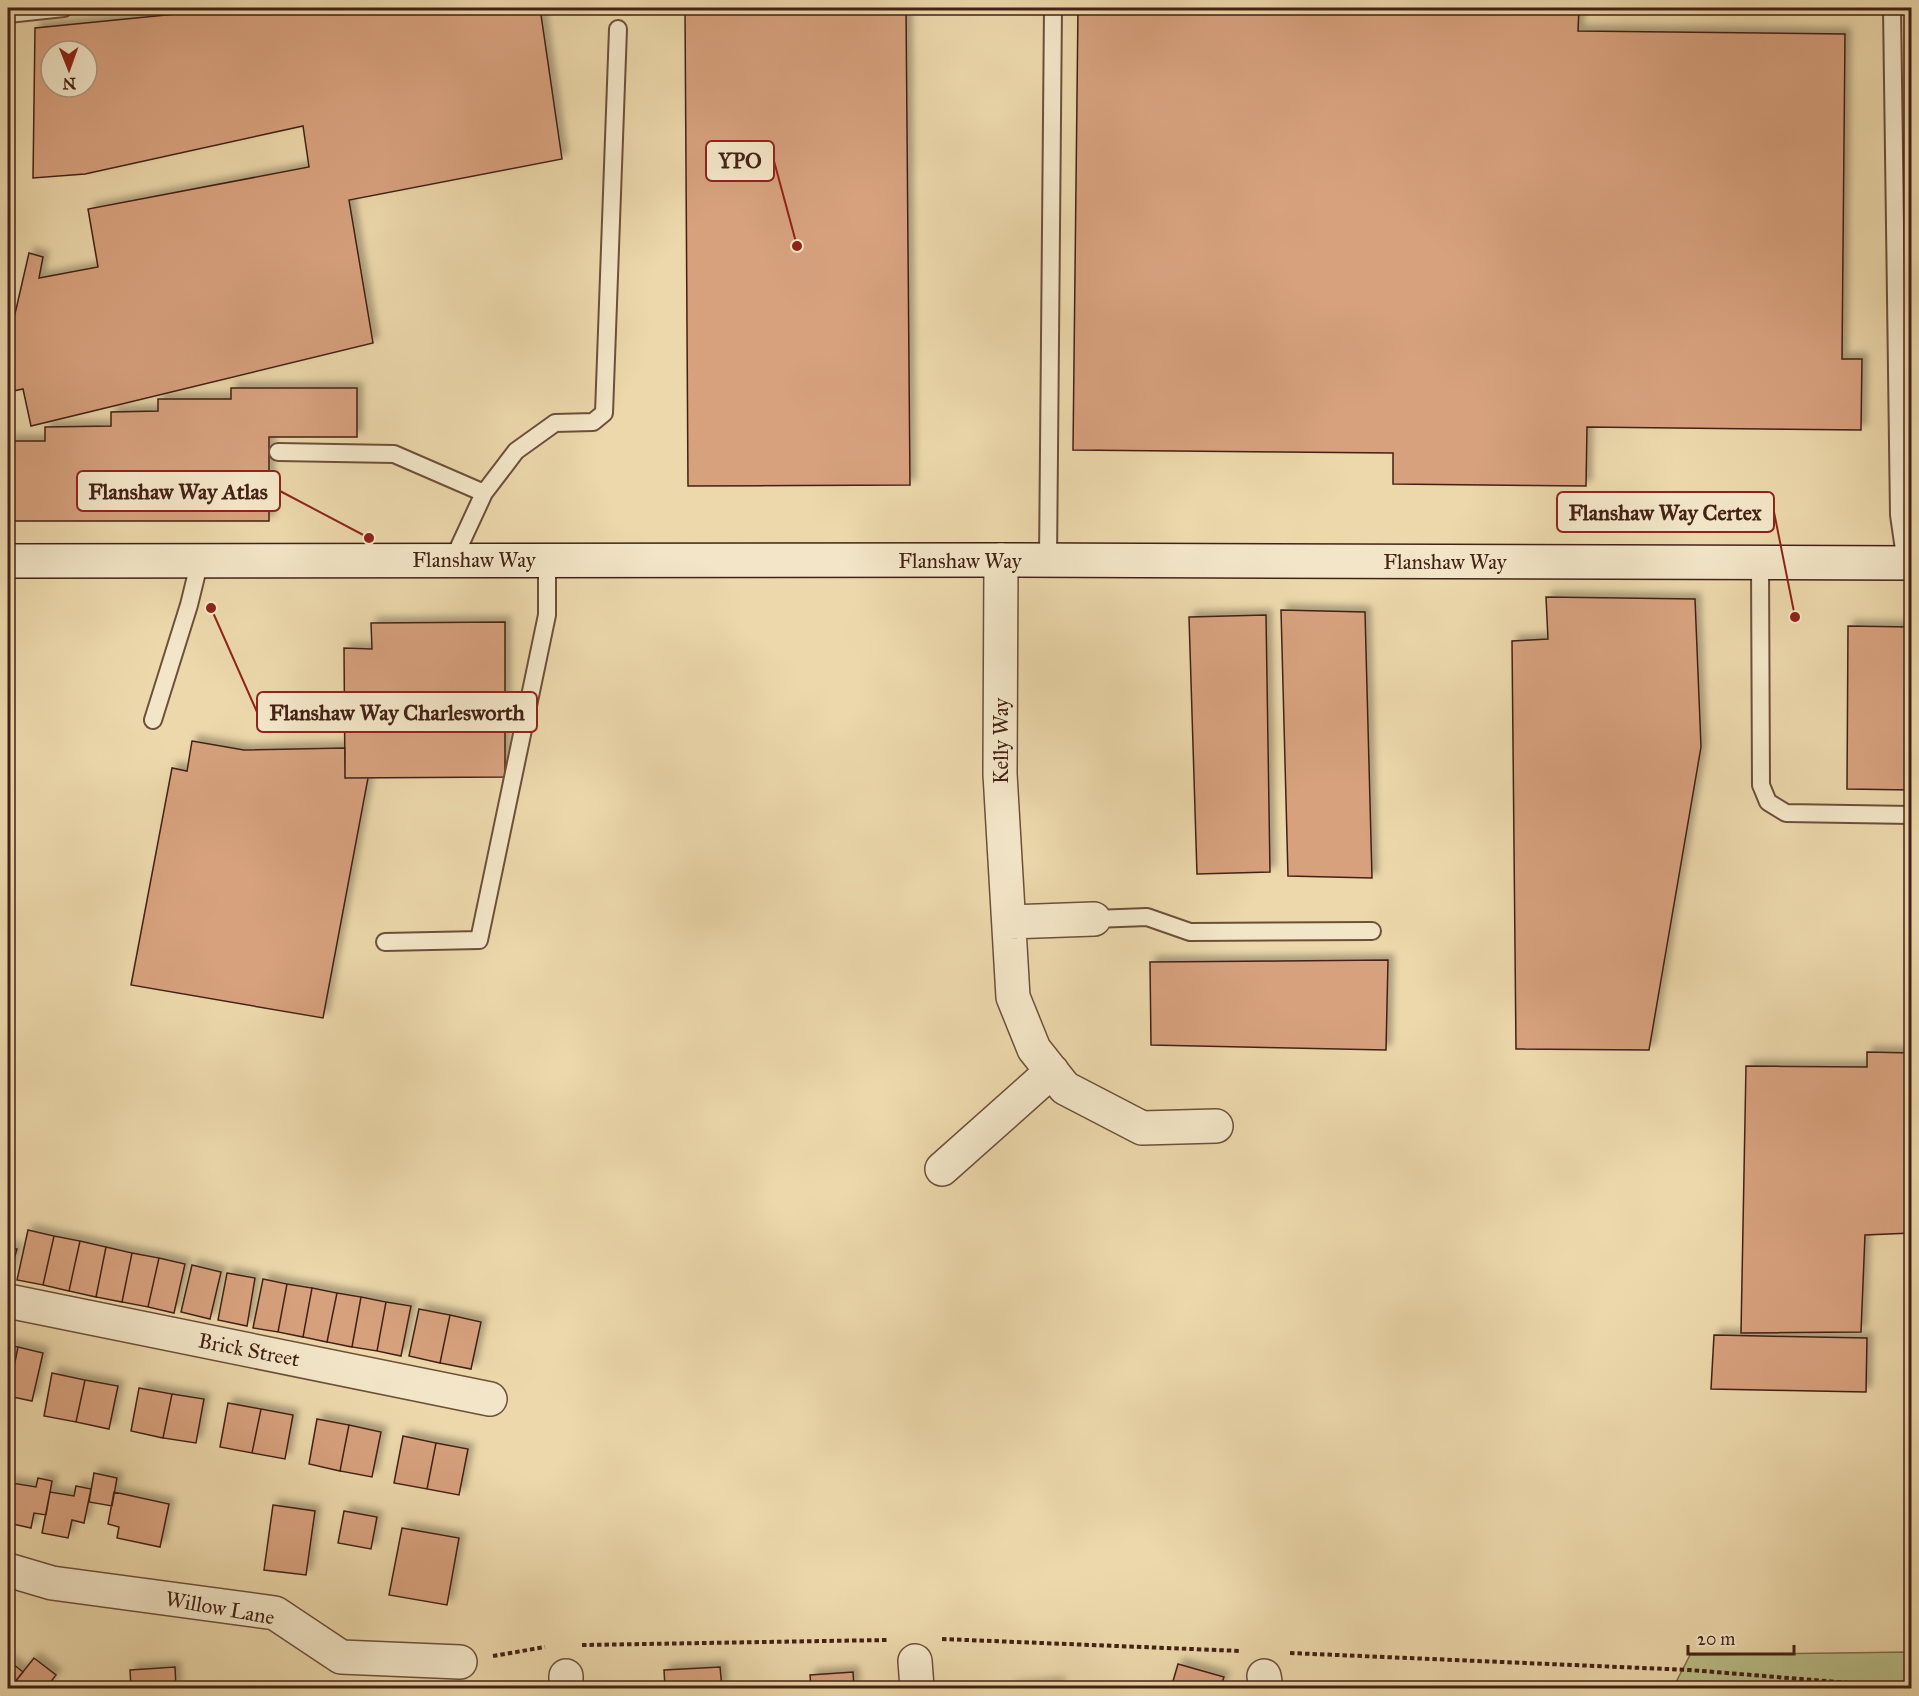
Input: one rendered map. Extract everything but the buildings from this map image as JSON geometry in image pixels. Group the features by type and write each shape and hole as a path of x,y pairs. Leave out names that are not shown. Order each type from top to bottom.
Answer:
{"street":[{"name":"Flanshaw Way","path":"8,561 1001,560 1909,563"},
{"name":"Kelly Way","path":"1001,560 1000,774 1013,997 1034,1049 1065,1088 1142,1128 1216,1126"},
{"path":"1009,922 1094,919"},
{"path":"942,1169 1052,1071"},
{"name":"Brick Street","path":"8,1301 490,1399"},
{"name":"Willow Lane","path":"8,1570 52,1583 275,1613 341,1657 460,1662"}],"lane":[{"path":"8,14 64,8"},
{"path":"1048,561 1053,8"},
{"path":"1892,8 1899,515 1909,563"},
{"path":"453,560 484,493 516,451 555,423 593,422 604,413 618,29"},
{"path":"278,452 394,454 484,493"},
{"path":"153,720 189,605 200,560"},
{"path":"385,942 479,940 547,615 547,560"},
{"path":"1760,563 1761,785 1768,802 1786,813 1911,815"},
{"path":"1094,919 1147,917 1190,932 1372,931"}],"path":[{"path":"940,1639 1263,1667 1690,1670 1911,1686"},
{"path":"460,1662 547,1647"},
{"path":"567,1670 908,1663"},
{"path":"1865,1689 1875,1685"}],"green space":[{"path":"1911,1652 1911,1688 1673,1688 1690,1655"}],"place":[{"name":"YPO","path":"797,246"},
{"name":"Flanshaw Way Atlas","path":"369,538"},
{"name":"Flanshaw Way Charlesworth","path":"211,608"},
{"name":"Flanshaw Way Certex","path":"1795,617"}]}
